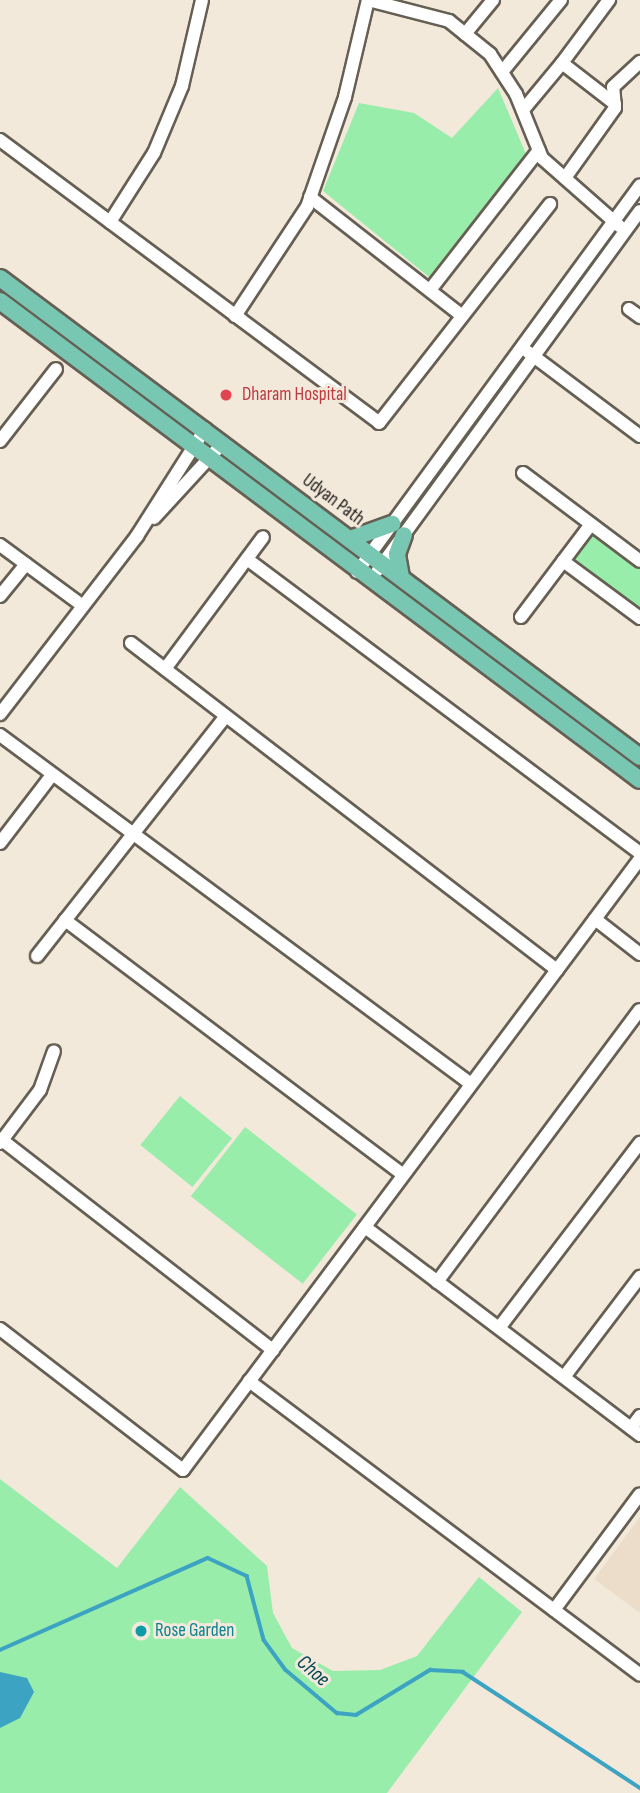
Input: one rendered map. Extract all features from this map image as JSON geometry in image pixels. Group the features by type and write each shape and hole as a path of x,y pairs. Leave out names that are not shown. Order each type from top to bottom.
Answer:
{"main road":[{"name":"Udyan Path","path":"0,278 640,757"},
{"path":"0,301 193,443 363,577 640,780"},
{"path":"350,539 398,529 397,554 401,577"}],"street":[{"path":"110,222 154,153 182,86 202,0"},
{"path":"236,316 310,197 345,97 368,0 449,21 466,34 502,72 523,110 539,150 565,178 625,232"},
{"path":"466,34 494,0"},
{"path":"502,72 561,0"},
{"path":"523,110 609,0"},
{"path":"565,178 616,104 613,87 640,62"},
{"path":"562,63 616,104"},
{"path":"0,140 379,423 461,314 550,204"},
{"path":"430,290 539,150"},
{"path":"398,529 522,347 640,186"},
{"path":"310,197 461,314"},
{"path":"363,577 534,356 640,211"},
{"path":"522,347 640,436"},
{"path":"0,441 56,369"},
{"path":"137,536 193,443 205,429"},
{"path":"0,714 137,536 212,458 223,443"},
{"path":"523,473 640,561"},
{"path":"521,617 591,524"},
{"path":"165,669 263,537"},
{"path":"0,545 83,606"},
{"path":"0,1329 183,1470 640,856 247,559"},
{"path":"563,561 640,618"},
{"path":"0,596 26,564"},
{"path":"131,643 557,970"},
{"path":"37,956 226,716"},
{"path":"0,735 471,1084"},
{"path":"0,844 52,775"},
{"path":"595,919 640,954"},
{"path":"65,920 403,1175"},
{"path":"437,1282 640,1010"},
{"path":"54,1051 40,1090 1,1141 273,1350"},
{"path":"499,1328 640,1143"},
{"path":"365,1227 635,1432 640,1416"},
{"path":"564,1377 640,1277"},
{"path":"249,1381 640,1675"},
{"path":"554,1610 640,1494"}],"shaded area":[{"path":"640,1517 640,1613 594,1579"}],"green space":[{"path":"498,88 526,154 429,277 323,191 359,103 414,113 452,138"},
{"path":"593,533 640,567 640,609 573,560"},
{"path":"180,1096 232,1138 192,1187 140,1145"},
{"path":"245,1127 357,1214 303,1284 191,1196"},
{"name":"Rose Garden","path":"0,1479 117,1568 180,1487 267,1566 273,1613 292,1648 333,1671 380,1670 417,1656 479,1577 522,1612 387,1793 0,1793"}],"water":[{"path":"0,1672 27,1678 34,1692 20,1718 0,1728"}],"waterway":[{"name":"Choe","path":"0,1650 208,1558 247,1576 264,1640 286,1670 337,1713 356,1715 430,1670 463,1672 640,1788"}],"place":[{"name":"Dharam Hospital","path":"226,395"},
{"name":"Rose Garden","path":"141,1631"}]}
